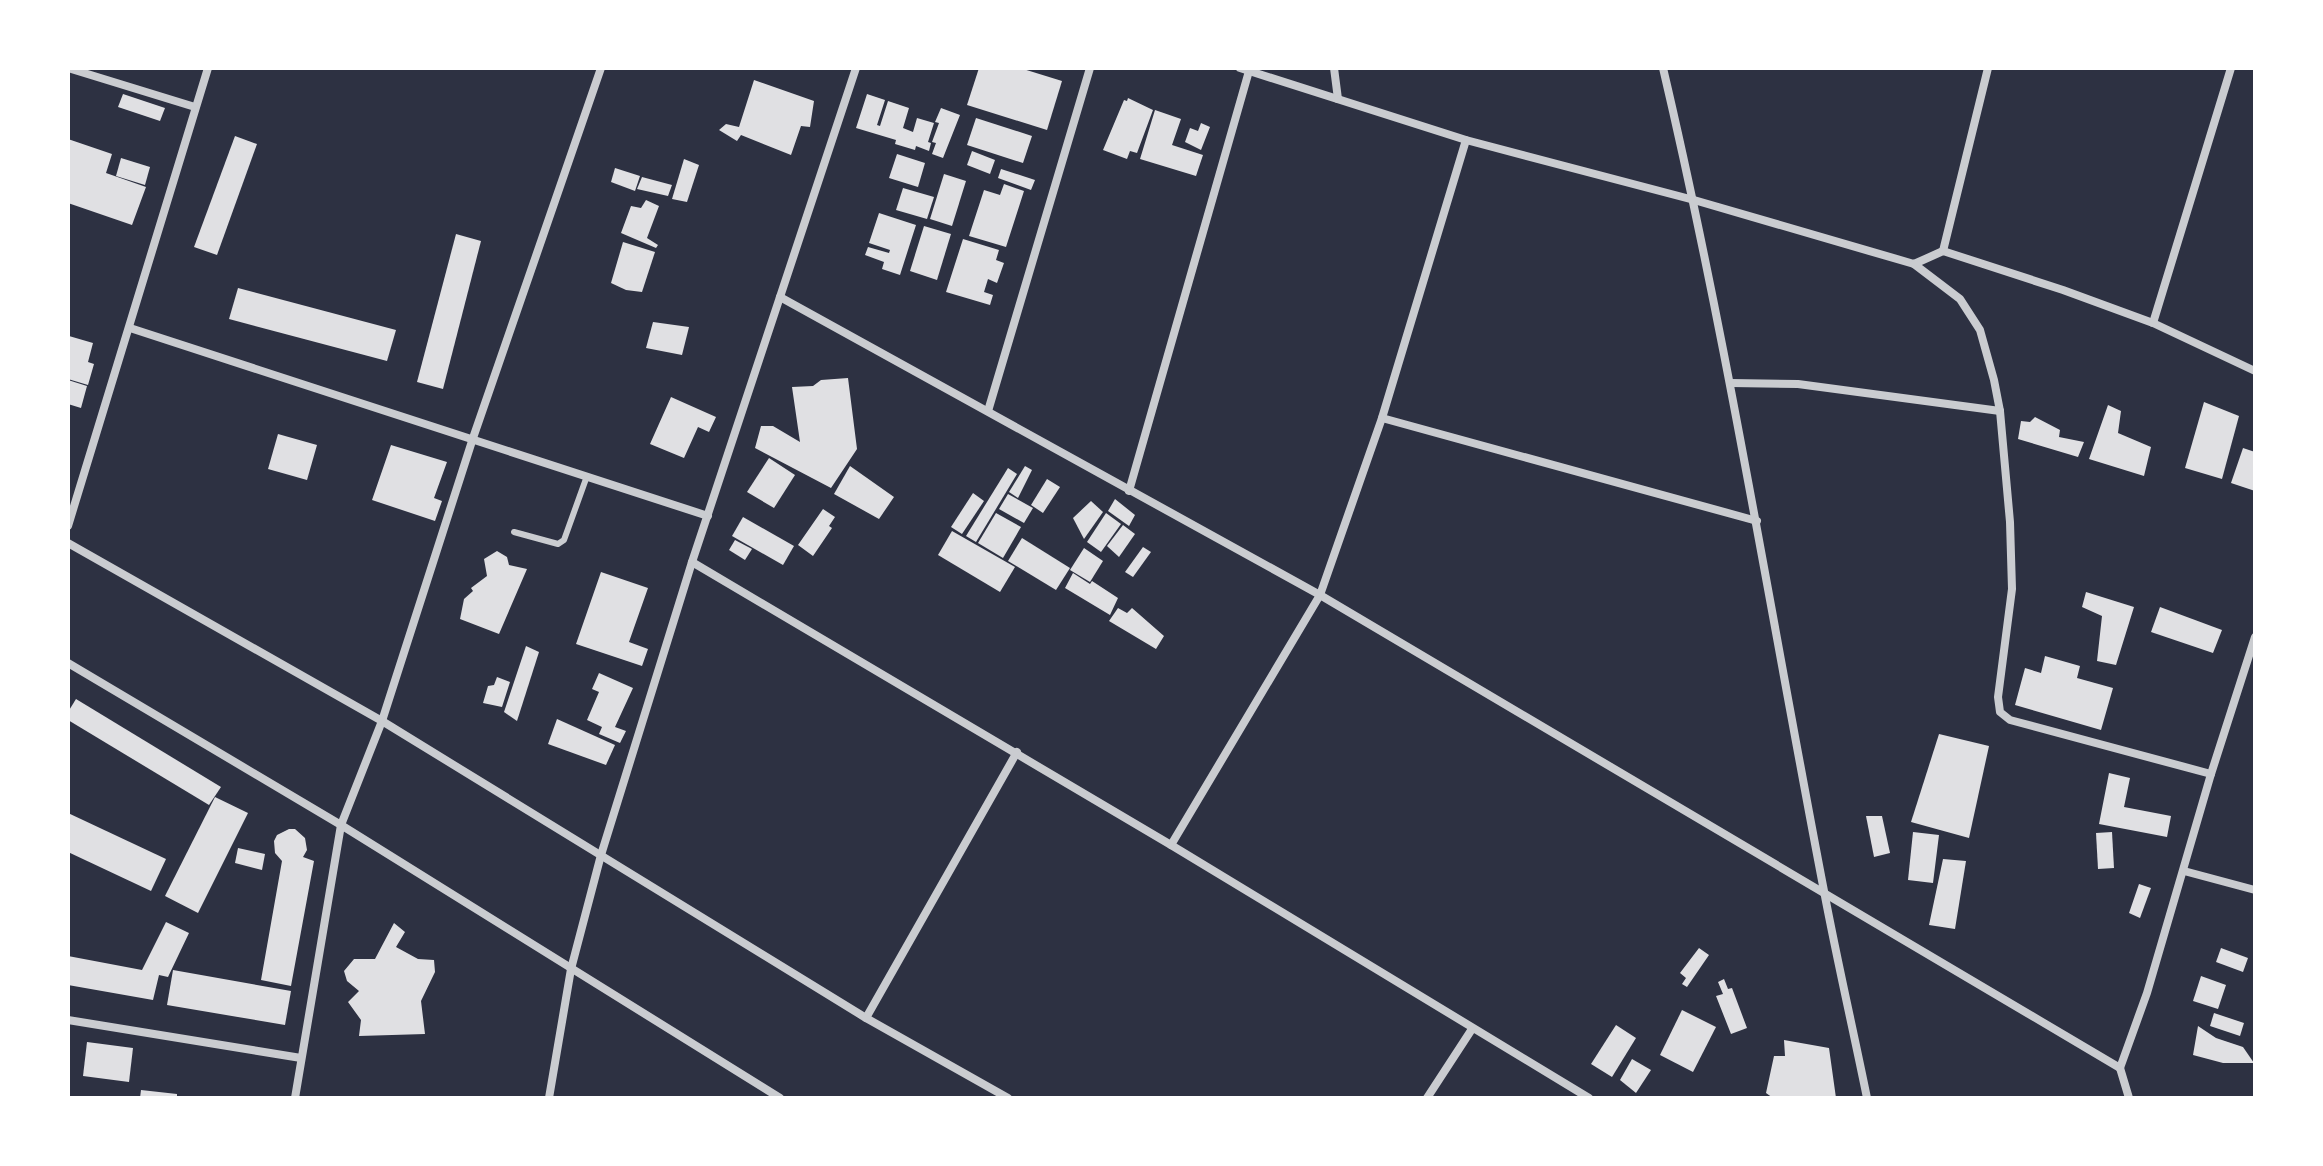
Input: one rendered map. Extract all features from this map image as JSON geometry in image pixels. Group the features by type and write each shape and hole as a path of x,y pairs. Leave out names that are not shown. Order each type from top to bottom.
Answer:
{"street":[{"path":"68,68 195,107"},
{"path":"68,526 208,68"},
{"path":"295,1098 341,825 382,721 473,438 601,68"},
{"path":"549,1098 571,969 601,855 692,562 856,68"},
{"path":"988,411 1090,68"},
{"path":"1334,68 1338,99"},
{"path":"1663,68 1694,200 1731,383 1824,892 1867,1098"},
{"path":"1943,251 1988,68"},
{"path":"2153,323 2231,68"},
{"path":"1129,491 1244,69 1466,140 1694,200 1914,264 1960,299 1980,330 1990,359 2000,411 2010,522 2012,589 1998,697 2000,712 2010,720 2211,774"},
{"path":"1171,845 1320,595 1382,418 1466,140"},
{"path":"1914,264 1943,251 2153,323 2255,371"},
{"path":"780,297 1320,595 2120,1068"},
{"path":"130,328 708,516"},
{"path":"1731,383 1798,384 2000,411"},
{"path":"1382,418 1757,521"},
{"path":"68,543 382,721 866,1018 1008,1098"},
{"path":"692,562 1017,752 1589,1098"},
{"path":"2129,1098 2120,1068 2147,993 2255,637"},
{"path":"68,663 341,825 780,1098"},
{"path":"866,1018 1017,752"},
{"path":"2184,871 2255,890"},
{"path":"68,1020 301,1058"},
{"path":"1427,1098 1472,1029"}],"lane":[{"path":"514,532 558,544 564,540 587,476"}],"building":[{"path":"979,68 1020,68 1062,81 1047,130 967,105"},
{"path":"754,80 814,101 810,127 801,126 791,155 741,135 737,141 719,130 726,124 739,127"},
{"path":"123,94 165,108 160,121 118,107"},
{"path":"867,94 885,100 877,125 880,126 888,101 909,108 903,128 913,132 917,118 934,123 928,142 931,143 929,151 895,144 896,140 856,128"},
{"path":"1128,98 1153,110 1137,153 1130,151 1127,159 1103,150 1124,100"},
{"path":"941,108 960,115 943,158 932,154 936,143 932,142 939,123 935,122"},
{"path":"1155,110 1181,119 1172,145 1203,155 1196,176 1140,159"},
{"path":"976,118 1032,136 1023,163 967,145"},
{"path":"1201,123 1210,127 1201,150 1185,142 1190,128 1198,131"},
{"path":"235,136 257,144 217,255 194,247"},
{"path":"68,139 112,154 106,173 146,187 132,225 68,203"},
{"path":"972,151 995,160 990,174 967,165"},
{"path":"897,154 925,163 918,187 889,178"},
{"path":"121,158 150,167 145,185 116,176"},
{"path":"684,159 699,165 687,202 672,199"},
{"path":"615,168 640,176 635,191 611,182"},
{"path":"1001,169 1035,180 1031,190 998,178"},
{"path":"944,174 966,181 952,226 930,219"},
{"path":"642,177 672,185 668,196 637,189"},
{"path":"1004,184 1024,191 1006,247 969,236 984,190 1000,195"},
{"path":"903,188 934,197 927,219 896,210"},
{"path":"646,200 659,206 647,238 658,245 656,248 621,233 631,206 641,208"},
{"path":"879,213 916,225 900,275 882,269 884,262 865,255 868,247 889,253 890,250 869,243"},
{"path":"924,226 951,234 937,280 910,271"},
{"path":"456,234 481,241 443,389 417,382"},
{"path":"963,239 999,250 996,260 1004,263 997,283 988,279 984,292 993,295 990,305 946,292"},
{"path":"623,242 655,252 642,292 626,290 611,283"},
{"path":"238,288 396,330 387,361 229,319"},
{"path":"653,322 689,327 682,355 646,348"},
{"path":"69,336 93,343 88,362 94,364 88,385 68,379"},
{"path":"848,378 857,449 831,488 755,448 761,426 773,426 800,442 792,387"},
{"path":"68,380 87,386 81,408 68,404"},
{"path":"671,397 716,417 709,432 698,427 684,458 650,444"},
{"path":"2204,402 2239,416 2222,479 2185,468"},
{"path":"2108,405 2121,411 2118,433 2151,447 2144,476 2089,459"},
{"path":"2035,417 2060,430 2059,437 2084,442 2078,457 2018,439 2021,421 2030,422"},
{"path":"278,434 317,445 307,480 268,469"},
{"path":"391,445 447,462 434,498 442,501 435,521 372,500"},
{"path":"2243,448 2255,452 2255,491 2231,483"},
{"path":"769,458 795,475 774,508 747,492"},
{"path":"850,466 894,497 879,519 834,494"},
{"path":"1025,466 1032,470 1018,498 1009,492"},
{"path":"1008,468 1017,474 976,542 966,536"},
{"path":"1047,479 1060,487 1043,513 1031,505"},
{"path":"973,493 984,501 962,534 951,527"},
{"path":"1008,494 1033,508 1024,523 999,509"},
{"path":"1115,499 1135,515 1129,526 1108,511"},
{"path":"1091,501 1103,512 1084,539 1073,518"},
{"path":"823,509 835,517 829,526 832,528 813,556 798,545"},
{"path":"996,513 1021,527 1003,558 978,543"},
{"path":"1106,513 1121,524 1101,552 1087,542"},
{"path":"743,517 794,546 783,565 732,536"},
{"path":"1123,525 1135,534 1119,557 1107,546"},
{"path":"952,531 1015,567 1000,592 938,555"},
{"path":"1022,538 1070,568 1056,590 1008,561"},
{"path":"735,540 752,549 745,560 729,550"},
{"path":"1143,547 1151,552 1133,577 1125,572"},
{"path":"1084,548 1103,561 1090,582 1070,570"},
{"path":"497,551 507,557 509,565 527,569 499,634 460,619 464,599 473,591 471,588 487,576 484,559"},
{"path":"601,572 648,588 629,642 648,649 642,666 576,644"},
{"path":"1073,573 1118,598 1110,615 1065,588"},
{"path":"2086,592 2134,607 2116,665 2097,661 2102,616 2082,607"},
{"path":"2160,607 2222,630 2213,653 2151,632"},
{"path":"1118,608 1127,613 1132,608 1164,636 1156,649 1109,621"},
{"path":"526,646 539,652 517,721 504,712"},
{"path":"2045,656 2080,666 2077,678 2113,688 2101,730 2015,705 2025,668 2041,673"},
{"path":"599,673 633,688 615,727 626,731 620,743 599,734 602,727 587,720 599,692 592,689"},
{"path":"497,677 510,682 502,707 483,703 488,686 494,685"},
{"path":"76,699 221,787 209,805 68,720 68,712"},
{"path":"557,719 615,745 606,765 548,744"},
{"path":"1939,734 1989,746 1969,838 1911,822"},
{"path":"2109,773 2130,778 2124,807 2171,816 2167,837 2099,824"},
{"path":"215,797 248,813 198,913 165,896"},
{"path":"68,813 166,859 151,891 68,852"},
{"path":"1866,816 1882,816 1890,853 1874,857"},
{"path":"295,829 305,838 307,850 303,857 314,861 291,986 261,980 282,861 275,853 274,841 277,835"},
{"path":"1913,832 1939,835 1933,883 1908,880"},
{"path":"2112,832 2114,868 2098,869 2096,833"},
{"path":"238,848 265,854 262,870 235,863"},
{"path":"1943,859 1966,861 1955,929 1929,925"},
{"path":"2139,884 2151,888 2140,918 2129,913"},
{"path":"166,922 189,933 168,977 159,975 153,1000 68,985 68,956 142,970"},
{"path":"394,923 405,932 396,947 418,959 434,960 435,972 421,1001 425,1034 359,1036 361,1020 348,1002 359,991 347,981 344,971 354,959 375,959"},
{"path":"1699,948 1709,955 1687,987 1682,984 1686,978 1680,973"},
{"path":"2221,948 2248,958 2243,972 2216,962"},
{"path":"173,970 291,991 285,1025 167,1005"},
{"path":"2201,976 2226,985 2218,1009 2193,1001"},
{"path":"1724,979 1728,989 1732,988 1747,1028 1731,1034 1716,996 1723,994 1718,982"},
{"path":"1682,1010 1716,1027 1693,1072 1660,1055"},
{"path":"2214,1013 2244,1023 2240,1036 2210,1026"},
{"path":"1616,1025 1636,1038 1612,1077 1591,1064"},
{"path":"2198,1026 2216,1038 2243,1047 2254,1063 2223,1063 2193,1055"},
{"path":"1784,1040 1829,1048 1836,1098 1773,1098 1766,1093 1774,1056 1785,1056"},
{"path":"87,1042 133,1048 129,1082 83,1076"},
{"path":"1632,1059 1651,1070 1636,1093 1620,1080"},
{"path":"141,1090 177,1094 177,1098 140,1098"}]}
